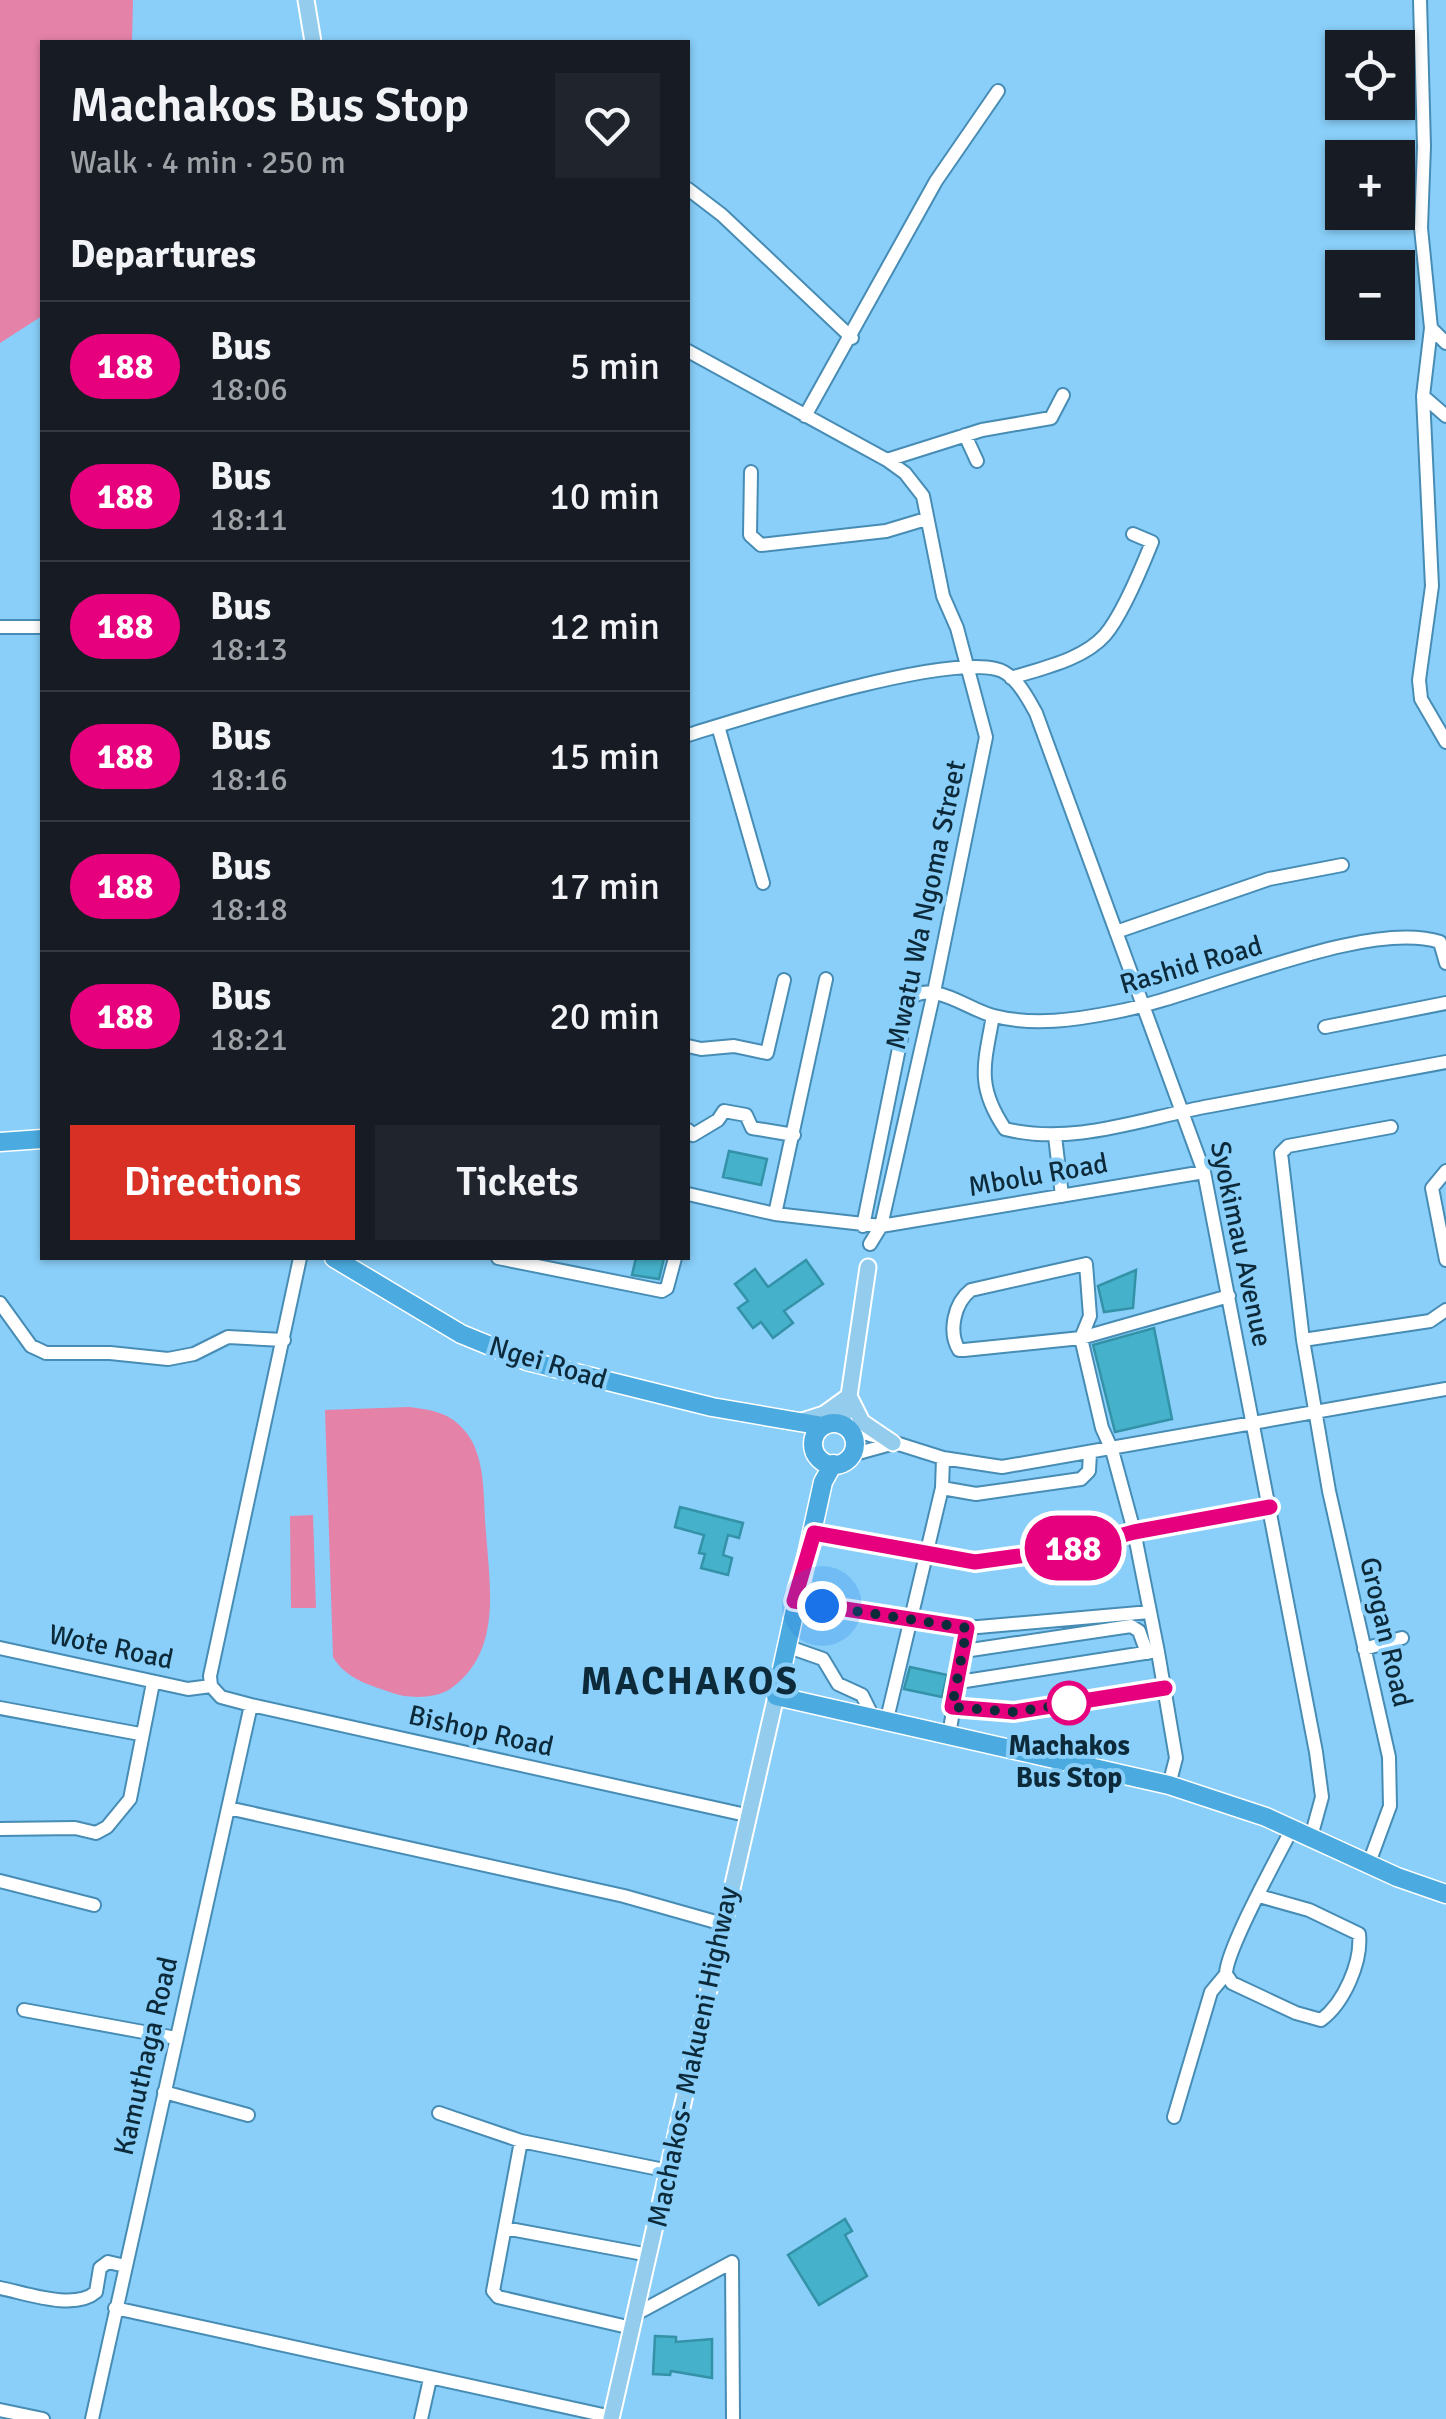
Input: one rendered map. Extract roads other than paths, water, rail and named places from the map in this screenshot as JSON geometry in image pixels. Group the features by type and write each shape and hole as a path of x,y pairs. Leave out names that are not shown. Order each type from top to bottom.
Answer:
{"highway":[{"path":"0,1142 40,1139"},
{"name":"Ngei Road","path":"338,1260 492,1348 562,1372 788,1422 837,1426"},
{"path":"788,1422 823,1459"},
{"path":"823,1459 851,1455 854,1442 837,1426 813,1440 823,1459 823,1482 776,1696 1169,1785 1293,1828 1446,1894"}],"main road":[{"path":"306,0 313,40"},
{"path":"837,1426 849,1396 868,1266"},
{"path":"788,1422 824,1414 849,1396"},
{"path":"849,1396 862,1422 894,1443"},
{"name":"Machakos- Makueni Highway","path":"612,2418 776,1696"}],"street":[{"path":"1420,0 1424,146 1421,228 1431,328 1423,396 1432,586 1419,680 1421,699 1446,742"},
{"path":"805,416 936,181 998,91"},
{"path":"690,191 851,338"},
{"path":"1431,328 1446,343"},
{"name":"Mwatu Wa Ngoma Street","path":"690,353 887,460 905,473 923,496 943,596 957,628 986,737 934,992 880,1226 870,1244"},
{"path":"887,460 965,435 1051,418 1063,395"},
{"path":"1423,396 1446,416"},
{"path":"965,435 976,461"},
{"path":"752,472 750,535 761,545 886,531 926,518"},
{"path":"690,733 886,681 965,666 999,669 1012,678 1072,658 1105,635 1136,582 1152,542 1133,534"},
{"path":"0,626 40,628"},
{"name":"Syokimau Avenue","path":"1012,678 1036,713 1204,1172 1320,1782 1319,1820 1311,1838"},
{"path":"718,726 763,882"},
{"path":"1116,932 1270,879 1342,866"},
{"name":"Rashid Road","path":"934,992 993,1016 1064,1022 1144,1007 1333,948 1407,936 1443,942 1446,964"},
{"path":"774,1214 826,979"},
{"path":"690,1046 711,1050 734,1046 767,1053 784,980"},
{"name":"Mwatu Wa Ngoma Street","path":"864,1226 909,1000 923,991 934,992"},
{"path":"1325,1027 1446,1003"},
{"path":"993,1016 983,1073 987,1100 1006,1129 1038,1137 1446,1062"},
{"path":"690,1132 694,1135 718,1120 724,1111 746,1115 752,1128 794,1135"},
{"name":"Grogan Road","path":"1368,1863 1391,1791 1389,1757 1312,1411 1281,1153 1288,1146 1391,1127"},
{"path":"1055,1136 1062,1196"},
{"name":"Mbolu Road","path":"690,1197 774,1214 880,1226 1204,1172"},
{"path":"1446,1172 1432,1188 1446,1260"},
{"path":"864,1226 870,1244 868,1266"},
{"path":"211,1686 210,1676 300,1260"},
{"path":"508,1260 662,1291 667,1288 674,1260"},
{"path":"1152,1652 1150,1612 1134,1532 1112,1450 1102,1428 1082,1338 1090,1316 1086,1264 971,1290 962,1297 954,1318 954,1342 959,1350 1082,1338 1230,1296"},
{"path":"0,1304 30,1346 46,1353 110,1352 168,1359 194,1354 228,1337 284,1340"},
{"path":"1304,1340 1430,1321 1446,1310"},
{"path":"837,1426 943,1458 1002,1467 1445,1391"},
{"path":"851,1455 894,1443"},
{"path":"942,1488 976,1494 1081,1479 1089,1472 1090,1453"},
{"path":"880,1718 927,1554 942,1488 943,1458"},
{"path":"814,1533 975,1562 1071,1549 1134,1532 1270,1507"},
{"path":"794,1601 967,1628 1150,1612"},
{"path":"964,1651 1132,1626 1152,1652 1165,1688 1176,1758 1169,1785"},
{"path":"948,1736 967,1628"},
{"path":"1364,1650 1402,1638"},
{"path":"786,1646 823,1659 838,1684 862,1694 880,1718"},
{"name":"Wote Road","path":"0,1648 153,1683 188,1689 211,1686"},
{"path":"959,1682 1152,1652"},
{"path":"0,1829 104,1830 130,1799 153,1683"},
{"name":"Bishop Road","path":"211,1686 221,1697 252,1705 746,1815"},
{"path":"952,1707 1014,1712 1165,1688"},
{"name":"Kamuthaga Road","path":"92,2419 252,1705"},
{"path":"0,1708 140,1734"},
{"path":"228,1808 624,1896 723,1924"},
{"path":"1174,2117 1212,1992 1226,1974 1229,1958 1293,1828"},
{"path":"0,1882 94,1905"},
{"path":"1226,1974 1232,1983 1296,2013 1321,2020 1355,1969 1360,1940 1356,1930 1309,1910 1259,1896"},
{"path":"24,2010 176,2038"},
{"path":"164,2092 248,2115"},
{"path":"439,2113 522,2141 669,2171"},
{"path":"522,2141 492,2287 495,2295 634,2321 732,2262 732,2419"},
{"path":"505,2228 649,2256"},
{"path":"0,2288 73,2300 89,2298 96,2292 100,2268 108,2262 124,2266"},
{"path":"115,2308 612,2418"},
{"path":"421,2419 430,2379"},
{"path":"0,2410 34,2418"}],"place":[{"name":"Machakos Bus Stop","path":"1069,1703"}],"district":[{"name":"MACHAKOS","path":"690,1681"}]}
